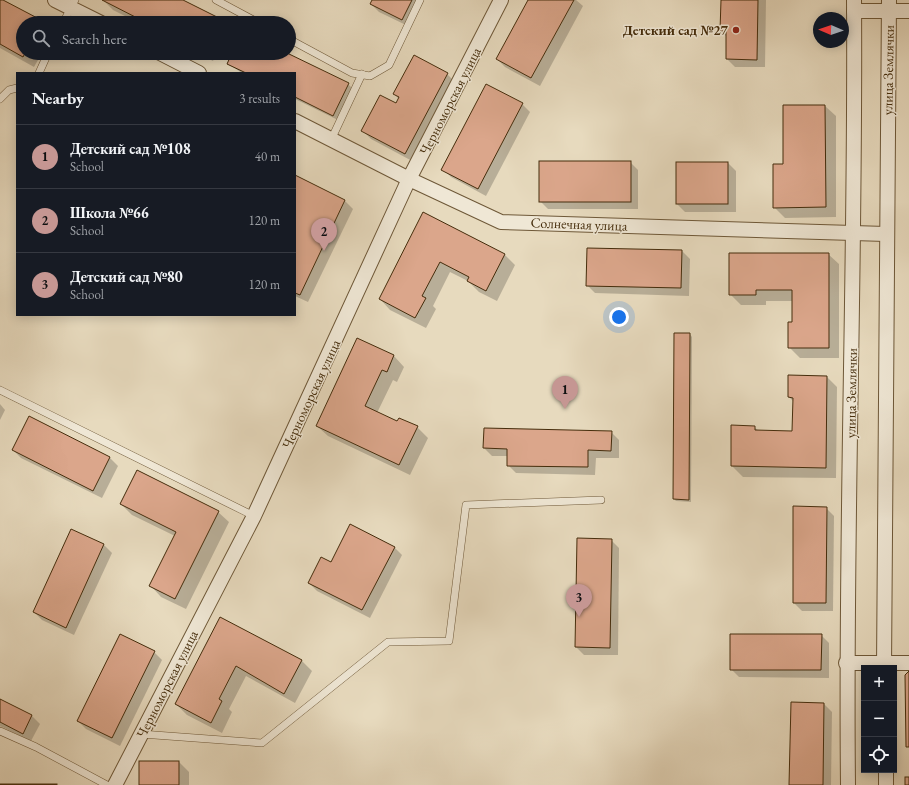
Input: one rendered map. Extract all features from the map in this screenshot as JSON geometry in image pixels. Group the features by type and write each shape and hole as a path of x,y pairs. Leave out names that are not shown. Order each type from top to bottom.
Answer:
{"street":[{"path":"55,0 72,4 90,16"},
{"name":"Черноморская улица","path":"115,785 254,516 410,180 501,0"},
{"path":"854,5 889,5 909,11"},
{"name":"улица Землячки","path":"848,785 846,663 854,233 854,5"},
{"name":"улица Землячки","path":"884,665 886,234 889,5"},
{"path":"174,60 197,72"},
{"name":"Солнечная улица","path":"296,122 410,180 501,222 886,234"},
{"path":"846,663 884,665 909,663"},
{"path":"886,773 886,785"}],"lane":[{"path":"216,0 246,16"},
{"path":"296,43 352,73 370,76 389,65 420,0"},
{"path":"66,16 72,4"},
{"path":"39,72 45,60"},
{"path":"331,140 362,74"},
{"path":"0,99 9,90 16,88"},
{"path":"0,390 254,516"},
{"path":"141,734 262,743 388,642 450,641 466,505 601,500"},
{"path":"0,731 36,747 107,785"}],"building":[{"path":"0,0 3,0 33,16 16,16 16,53 0,44"},
{"path":"102,0 183,0 215,16 133,16"},
{"path":"372,0 412,0 402,20 370,4"},
{"path":"528,0 574,0 531,78 496,59"},
{"path":"721,0 758,0 757,60 726,59 726,31 720,31"},
{"path":"414,55 448,73 405,154 361,131 380,95 396,103 399,97 393,94"},
{"path":"296,57 349,83 333,116 296,98 296,72 244,72 227,64 229,60 296,60"},
{"path":"486,84 523,103 478,189 441,170"},
{"path":"783,105 825,105 826,207 773,208 773,164 783,164"},
{"path":"539,161 631,161 631,202 539,202"},
{"path":"676,162 728,162 728,204 676,204"},
{"path":"296,176 345,200 300,295 296,293"},
{"path":"423,212 505,254 486,291 467,281 469,277 440,262 422,296 426,298 415,318 379,299"},
{"path":"587,248 682,250 681,288 586,286"},
{"path":"729,253 829,253 829,348 788,348 788,322 792,322 792,290 756,290 756,295 729,295"},
{"path":"674,333 690,333 689,500 673,499"},
{"path":"357,338 394,355 387,372 382,370 365,406 397,421 399,418 418,426 399,465 316,426"},
{"path":"788,375 827,376 826,468 731,466 731,425 755,426 755,430 792,431 793,398 788,397"},
{"path":"29,416 110,457 93,491 12,450"},
{"path":"484,428 612,431 611,451 588,450 588,467 507,466 507,449 483,448"},
{"path":"137,470 219,511 175,599 149,586 176,532 120,504"},
{"path":"793,506 827,507 826,603 793,603"},
{"path":"350,524 395,547 362,610 308,583 321,557 331,562"},
{"path":"71,529 104,544 66,628 33,612"},
{"path":"577,538 612,539 610,648 575,647"},
{"path":"220,617 302,660 284,694 236,666 219,699 222,701 211,723 175,704"},
{"path":"120,634 155,651 112,738 77,721"},
{"path":"730,634 822,634 821,670 730,670"},
{"path":"909,671 909,747 906,747 905,675"},
{"path":"0,699 32,715 23,734 0,722"},
{"path":"791,702 824,703 823,785 789,785"},
{"path":"139,761 179,761 179,785 139,785"},
{"path":"905,777 909,777 909,785 905,785"},
{"path":"57,784 57,785 0,785"}],"place":[{"name":"Детский сад №27","path":"736,30"},
{"name":"Школа №66","path":"324,251"},
{"name":"Детский сад №108","path":"565,409"},
{"name":"Детский сад №80","path":"579,617"}]}
